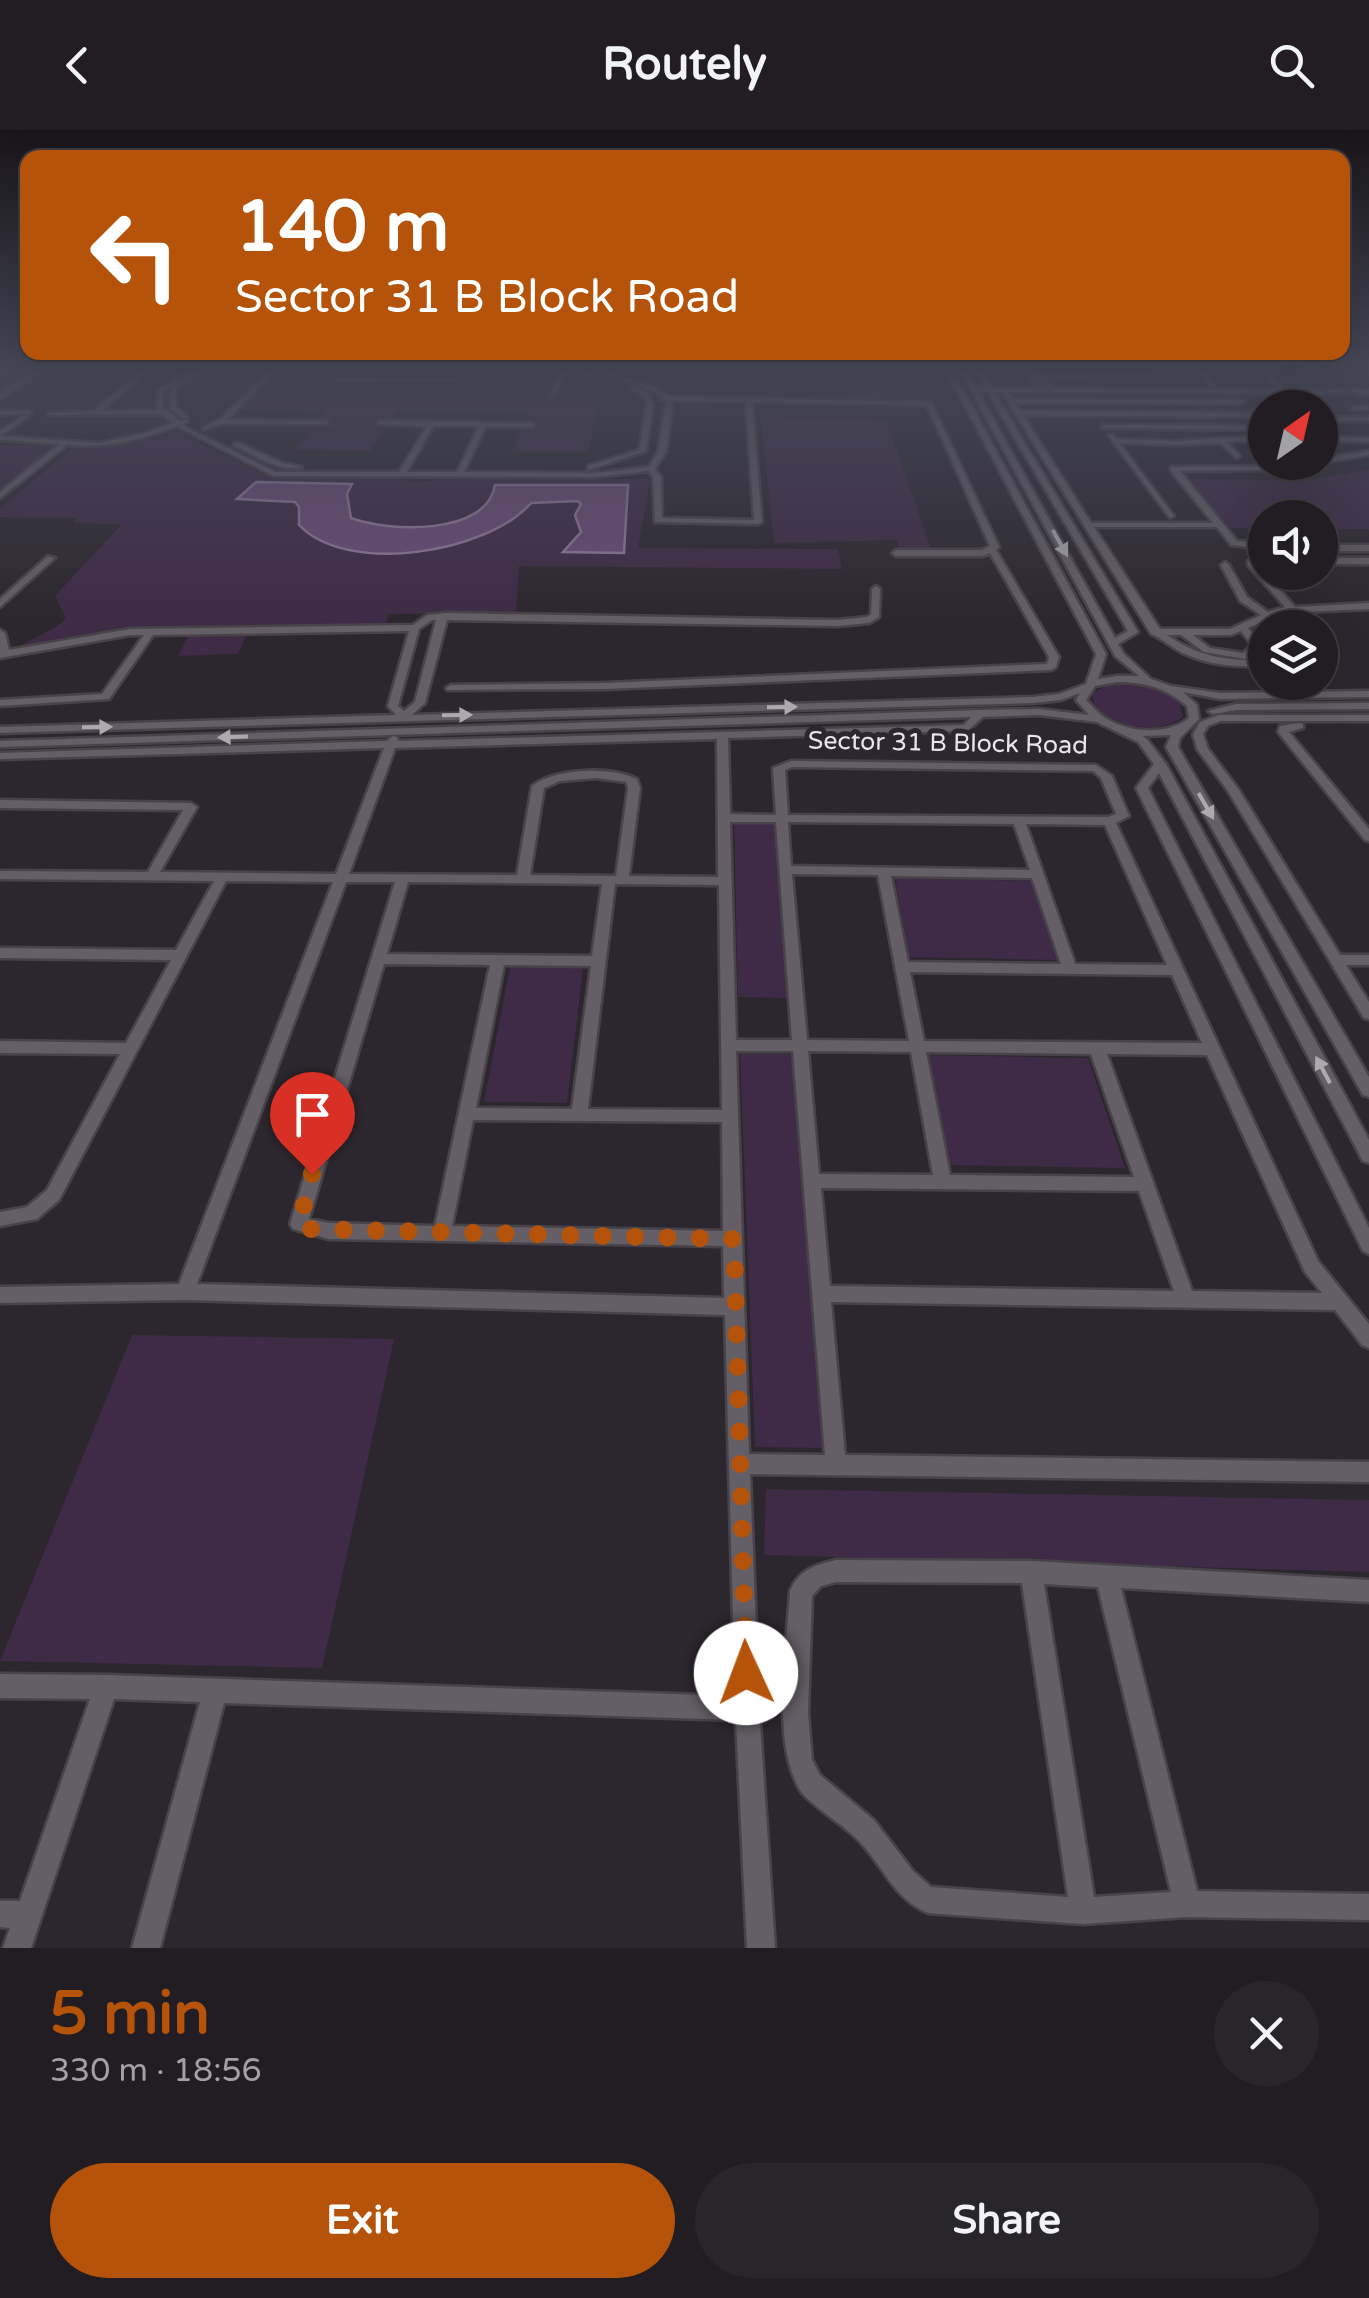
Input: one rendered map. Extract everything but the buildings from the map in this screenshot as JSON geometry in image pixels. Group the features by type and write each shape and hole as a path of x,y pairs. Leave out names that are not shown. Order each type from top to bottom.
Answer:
{"street":[{"path":"0,496 59,451"},
{"path":"235,451 274,474 651,469"},
{"path":"251,451 288,467 404,471"},
{"path":"404,471 416,451"},
{"path":"461,471 471,451"},
{"path":"592,471 642,451 662,452"},
{"path":"651,469 657,477 658,520 758,522 753,451"},
{"path":"451,688 606,686 1051,667 1054,657 992,550 995,540 951,451"},
{"path":"992,451 1101,654 1081,700 1099,720"},
{"path":"1008,451 1114,642 1133,670 1154,682"},
{"path":"1026,451 1133,632"},
{"path":"1043,451 1158,632 1201,660 1248,663"},
{"path":"1121,451 1170,516"},
{"path":"1183,451 1187,456"},
{"path":"1231,451 1236,456"},
{"path":"651,469 662,452"},
{"path":"1338,458 1369,454"},
{"path":"1248,468 1174,468 1234,544 1248,545"},
{"path":"1088,522 1216,522"},
{"path":"1338,548 1369,548"},
{"path":"896,553 992,550"},
{"path":"0,604 51,558"},
{"path":"1338,561 1369,561"},
{"path":"1226,565 1242,600 1252,610"},
{"path":"402,716 394,706 415,628 425,618 869,620 876,616 876,589"},
{"path":"1275,590 1292,609 1369,606"},
{"path":"185,1292 402,716 420,703 440,622 446,616"},
{"path":"1114,642 1133,632 1184,633 1248,626"},
{"path":"0,633 2,654 88,637 151,631 415,628"},
{"path":"1184,633 1206,650 1245,656 1257,645 1243,628"},
{"path":"0,701 34,698 44,702 108,695 151,631"},
{"path":"0,730 1033,700 1061,697 1089,685 1128,678 1220,696 1369,694"},
{"path":"1167,686 1192,705 1192,722 1175,737 1172,748 1369,1091"},
{"path":"1119,728 1167,732 1236,707 1282,707 1369,718"},
{"path":"1282,707 1329,718"},
{"path":"0,756 1039,712 1099,720 1142,740 1160,764 1369,1156"},
{"path":"0,744 967,728 982,714"},
{"path":"1369,718 1219,718 1204,724 1198,734 1203,748 1233,790 1369,1014"},
{"path":"1369,718 1291,726 1283,732 1369,837"},
{"path":"722,734 739,1464 747,1708 761,1948"},
{"name":"Sector 31 B Block Road","path":"836,1465 781,817 779,768 791,764 1096,768 1106,776 1122,811 1122,818 1109,820 1311,1266 1369,1339"},
{"path":"1160,764 1142,788 1369,1246"},
{"path":"1185,770 1233,790"},
{"path":"523,879 538,786 557,778 631,780 634,788 598,961 579,1115"},
{"path":"0,804 191,807 152,876"},
{"path":"724,818 1109,820"},
{"path":"1018,820 1070,969"},
{"path":"785,870 1037,874"},
{"path":"884,872 942,1182"},
{"path":"0,875 726,881"},
{"path":"0,1219 32,1214 53,1194 222,877"},
{"path":"403,878 299,1224 329,1230 734,1239"},
{"path":"0,953 180,955"},
{"path":"379,958 598,961"},
{"path":"442,1233 498,960"},
{"path":"1336,960 1369,960"},
{"path":"902,967 1176,970"},
{"path":"729,1045 1212,1049"},
{"path":"0,1047 132,1048"},
{"path":"1097,1048 1186,1300"},
{"path":"466,1114 731,1116"},
{"path":"812,1181 1145,1184"},
{"path":"0,1295 185,1292 734,1296"},
{"path":"822,1294 1338,1302"},
{"path":"739,1464 1369,1472"},
{"path":"1369,1591 1031,1572 836,1571 814,1576 800,1591 798,1745 805,1775 825,1797 854,1817 917,1894 928,1900 1083,1911 1187,1904 1369,1907"},
{"path":"1031,1572 1083,1911"},
{"path":"1107,1578 1187,1904"},
{"path":"0,1686 747,1708"},
{"path":"17,1948 106,1687"},
{"path":"146,1948 215,1692"},
{"path":"0,1914 28,1915"}],"shaded area":[{"path":"0,451 52,451 0,495"},
{"path":"69,451 216,451 266,475 282,478 394,478 417,482 463,478 650,479 638,548 838,549 842,569 519,566 516,613 389,614 385,627 117,631 12,650 66,618 55,596 122,524 73,523 76,518 0,517 0,509"},
{"path":"764,451 897,451 931,549 899,549 897,540 774,543"},
{"path":"1369,470 1369,529 1338,529 1338,500 1248,500 1248,528 1230,528 1186,479 1338,480 1338,475"},
{"path":"256,482 352,484 347,494 351,518 411,527 456,522 474,514 488,502 495,485 628,485 624,553 563,552 581,532 575,515 581,504 578,501 531,503 511,520 483,535 451,545 382,554 349,550 321,541 299,525 299,507 295,502 237,499"},
{"path":"246,636 238,654 178,656 188,637"},
{"path":"1128,682 1166,692 1179,701 1183,717 1161,726 1138,727 1114,720 1095,707 1092,694 1110,684"},
{"path":"734,820 775,821 787,998 738,997"},
{"path":"895,878 1031,881 1057,960 909,957"},
{"path":"510,967 583,968 567,1103 484,1102"},
{"path":"740,1054 793,1054 826,1448 755,1447"},
{"path":"929,1055 1088,1058 1125,1168 950,1165"},
{"path":"132,1335 394,1339 322,1668 0,1661"},
{"path":"766,1489 1369,1500 1369,1572 764,1555"}],"route":[{"path":"312,1174 299,1224 311,1229 734,1239 746,1673"}]}
